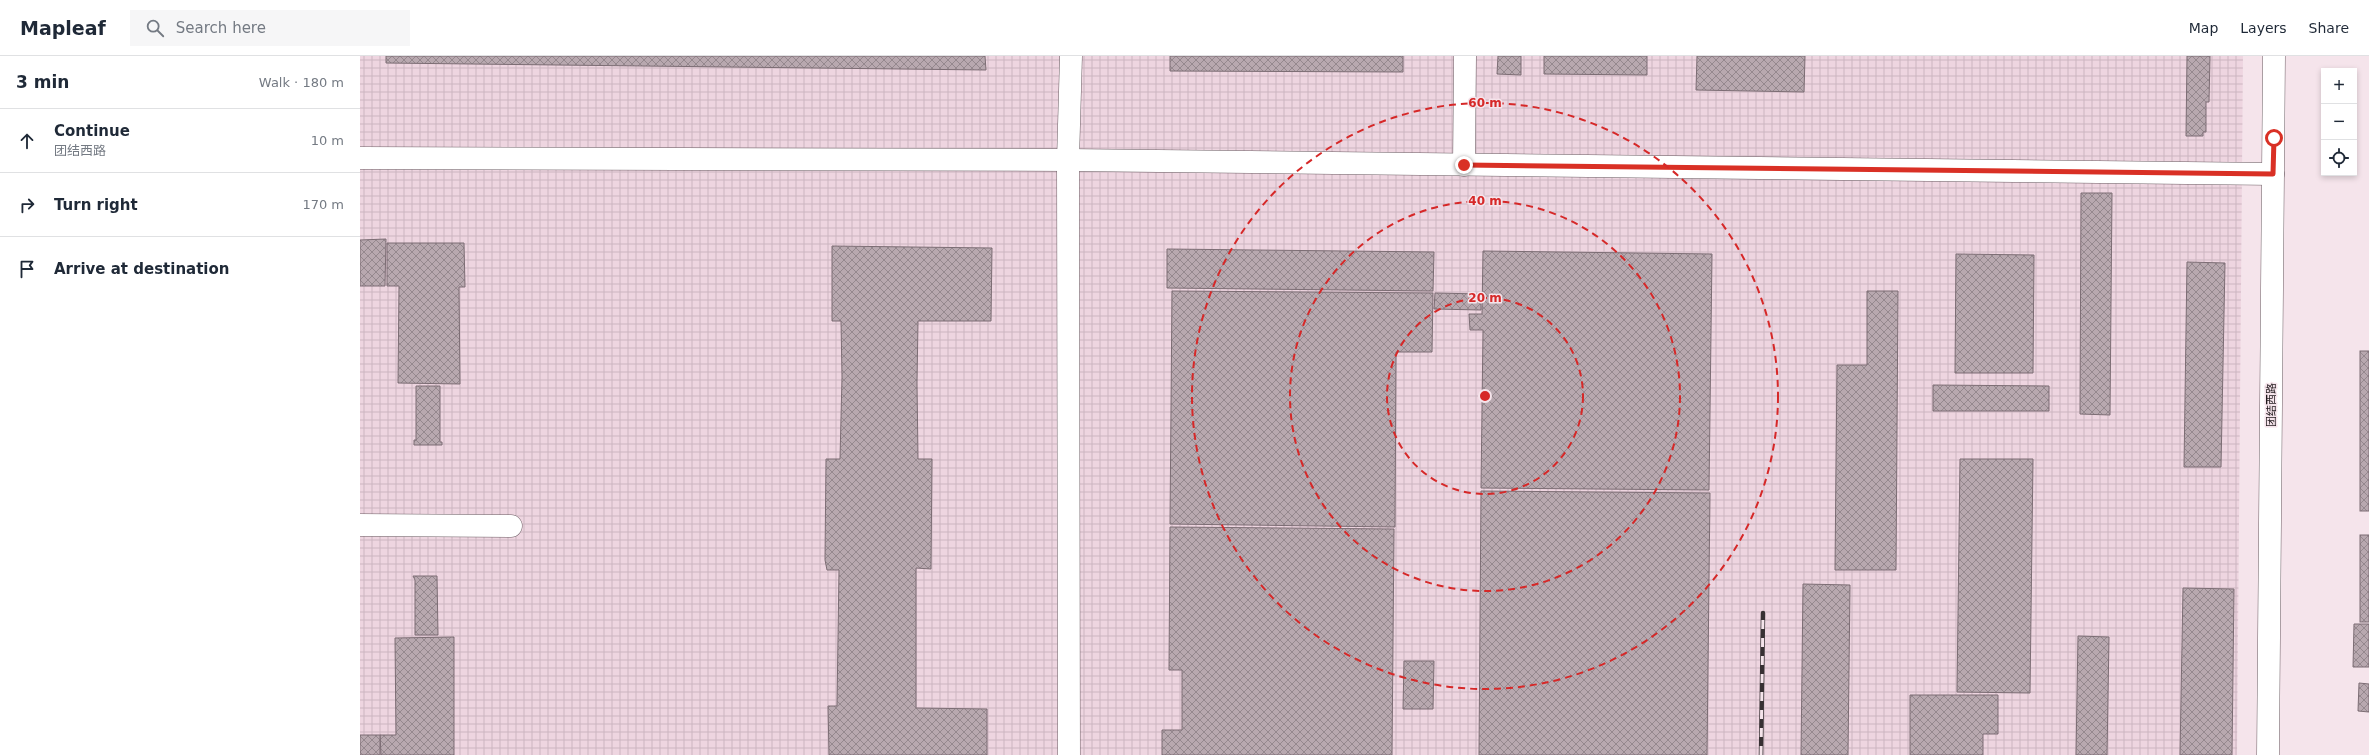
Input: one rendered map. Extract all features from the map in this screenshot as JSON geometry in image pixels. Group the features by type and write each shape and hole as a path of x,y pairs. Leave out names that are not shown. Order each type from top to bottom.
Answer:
{"street":[{"path":"1069,755 1068,160 1071,56"},
{"path":"1464,165 1465,56"},
{"name":"团结西路","path":"2268,755 2274,56"},
{"path":"360,158 1068,160 2273,174"},
{"path":"360,525 511,526"}],"shaded area":[{"path":"360,56 2243,56 2237,755 360,755"}],"building":[{"path":"386,56 985,56 986,70 386,63"},
{"path":"1170,56 1403,56 1403,72 1170,71"},
{"path":"1498,56 1521,56 1521,75 1497,74"},
{"path":"1544,56 1647,56 1647,75 1544,74"},
{"path":"1697,56 1805,56 1804,92 1696,90"},
{"path":"2187,56 2210,56 2209,102 2206,102 2206,132 2203,132 2203,136 2186,136"},
{"path":"2081,193 2112,193 2110,415 2080,414"},
{"path":"386,239 385,286 360,286 360,240"},
{"path":"387,243 464,243 465,287 459,287 460,384 398,383 399,286 387,286"},
{"path":"832,246 992,248 991,321 918,321 917,383 918,459 932,459 931,569 916,568 916,708 987,709 987,755 829,755 828,706 837,706 839,570 827,570 825,560 826,459 840,459 842,377 841,321 832,321"},
{"path":"1167,249 1434,252 1433,291 1167,288"},
{"path":"1483,251 1712,254 1709,490 1481,488 1483,330 1470,330 1469,314 1482,314"},
{"path":"1956,254 2034,255 2033,373 1955,373"},
{"path":"2187,262 2225,263 2221,467 2184,467"},
{"path":"1172,291 1433,293 1432,352 1396,352 1395,527 1170,524"},
{"path":"1867,291 1898,291 1896,570 1835,570 1837,365 1867,365"},
{"path":"1435,293 1481,294 1481,310 1434,309"},
{"path":"2360,351 2369,351 2369,511 2360,511"},
{"path":"1933,385 2049,386 2049,411 1933,411"},
{"path":"416,386 440,386 440,442 442,442 442,445 414,445 414,440 416,440"},
{"path":"1960,459 2033,459 2030,693 1957,692"},
{"path":"1481,491 1710,493 1707,755 1479,755"},
{"path":"1170,527 1394,529 1392,755 1162,755 1162,730 1182,730 1182,670 1169,670"},
{"path":"2360,535 2369,535 2369,622 2360,622"},
{"path":"413,576 437,576 438,635 415,635 415,580"},
{"path":"1803,584 1850,585 1848,755 1801,755"},
{"path":"2183,588 2234,589 2232,755 2180,755"},
{"path":"2354,624 2369,624 2369,667 2353,667"},
{"path":"2078,636 2109,637 2107,755 2076,755"},
{"path":"454,637 454,755 381,755 380,735 396,735 395,638"},
{"path":"1404,661 1434,661 1433,709 1403,709"},
{"path":"2359,683 2369,684 2369,712 2358,711"},
{"path":"1910,695 1998,695 1998,734 1983,734 1983,755 1910,755"},
{"path":"360,735 380,735 380,755 360,755"}],"railway":[{"path":"1761,755 1763,613"}],"route":[{"path":"1464,165 2273,174 2274,138"}]}
